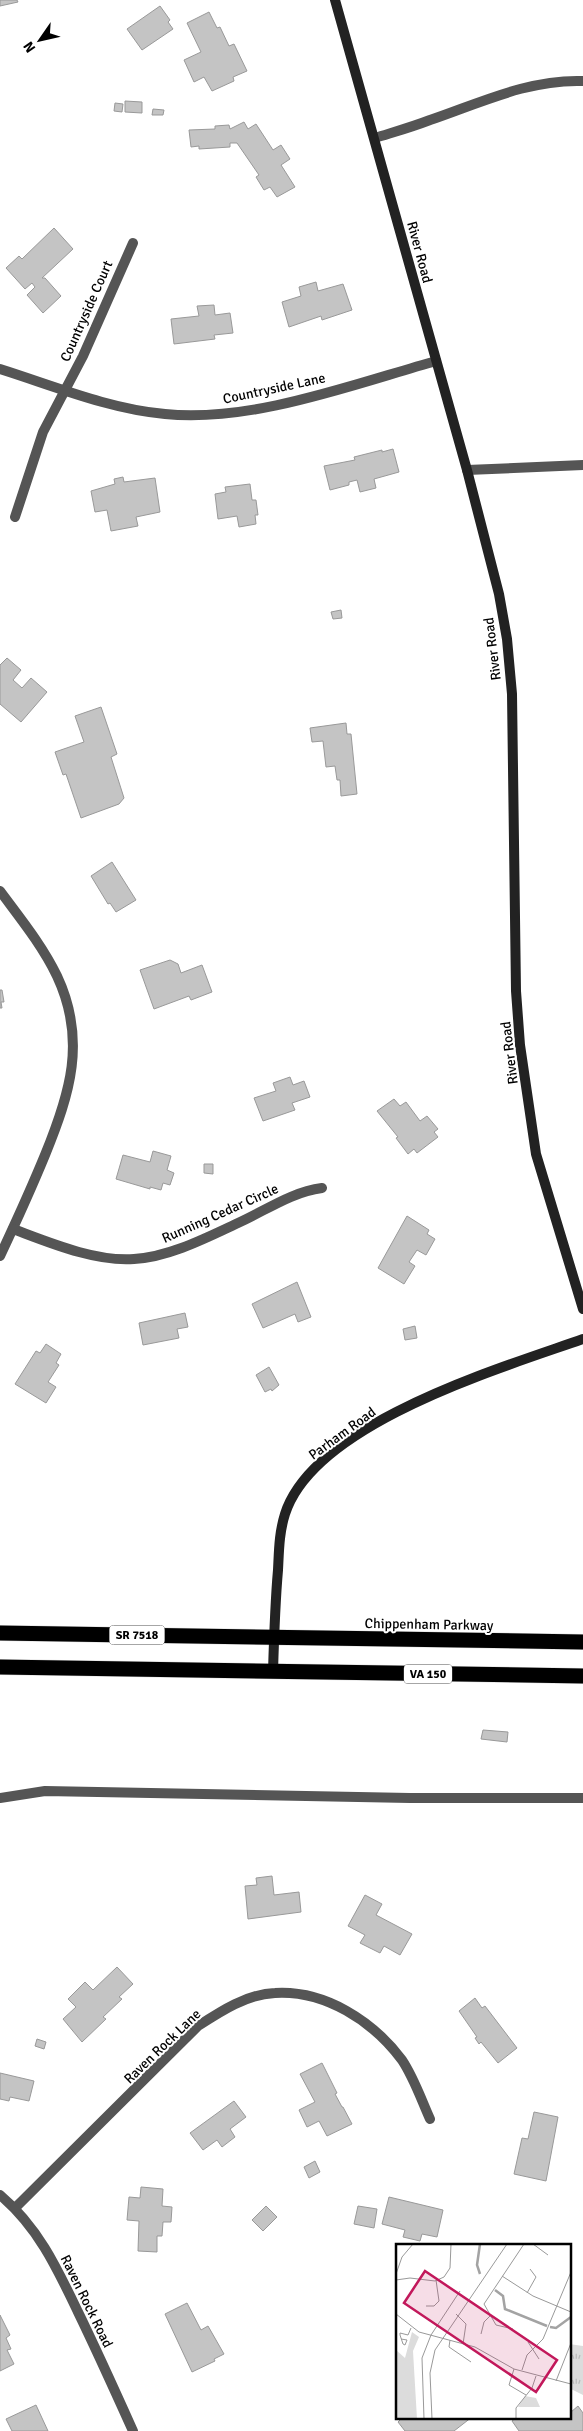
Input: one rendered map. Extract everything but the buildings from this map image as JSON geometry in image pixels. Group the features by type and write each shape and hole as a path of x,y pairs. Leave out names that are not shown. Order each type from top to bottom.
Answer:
{"highway":[{"name":"SR 7518","path":"0,1633 274,1637"},
{"name":"Chippenham Parkway","path":"274,1637 583,1642"},
{"path":"0,1667 273,1672"},
{"name":"VA 150","path":"273,1672 583,1676"}],"main road":[{"name":"River Road","path":"335,0 467,470 499,594 512,694 516,991 520,1045 536,1154 583,1309"},
{"name":"Parham Road","path":"273,1672 281,1528 290,1502 296,1492 319,1465 366,1430 405,1407 454,1384 583,1338"}],"street":[{"path":"375,138 498,94 539,85 583,81"},
{"name":"Countryside Court","path":"15,518 43,432 83,356 133,243"},
{"name":"Countryside Lane","path":"0,369 64,390 129,408 164,414 210,415 244,411 295,400 436,361"},
{"path":"467,470 583,465"},
{"path":"0,891 39,945 57,976 68,1010 73,1037 71,1075 63,1110 0,1256"},
{"name":"Running Cedar Circle","path":"12,1229 76,1250 120,1259 134,1259 174,1250 237,1224 308,1190 322,1188"},
{"path":"0,1798 45,1791 410,1798 583,1798"},
{"name":"Raven Rock Lane","path":"15,2208 198,2026 225,2009 259,1996 274,1993 302,1994 328,2002 360,2020 390,2045 402,2060 410,2073 430,2118"},
{"name":"Raven Rock Road","path":"0,2195 33,2228 55,2263 132,2431"}],"green space":[{"path":"570,2344 583,2346 583,2395 570,2388"}]}
